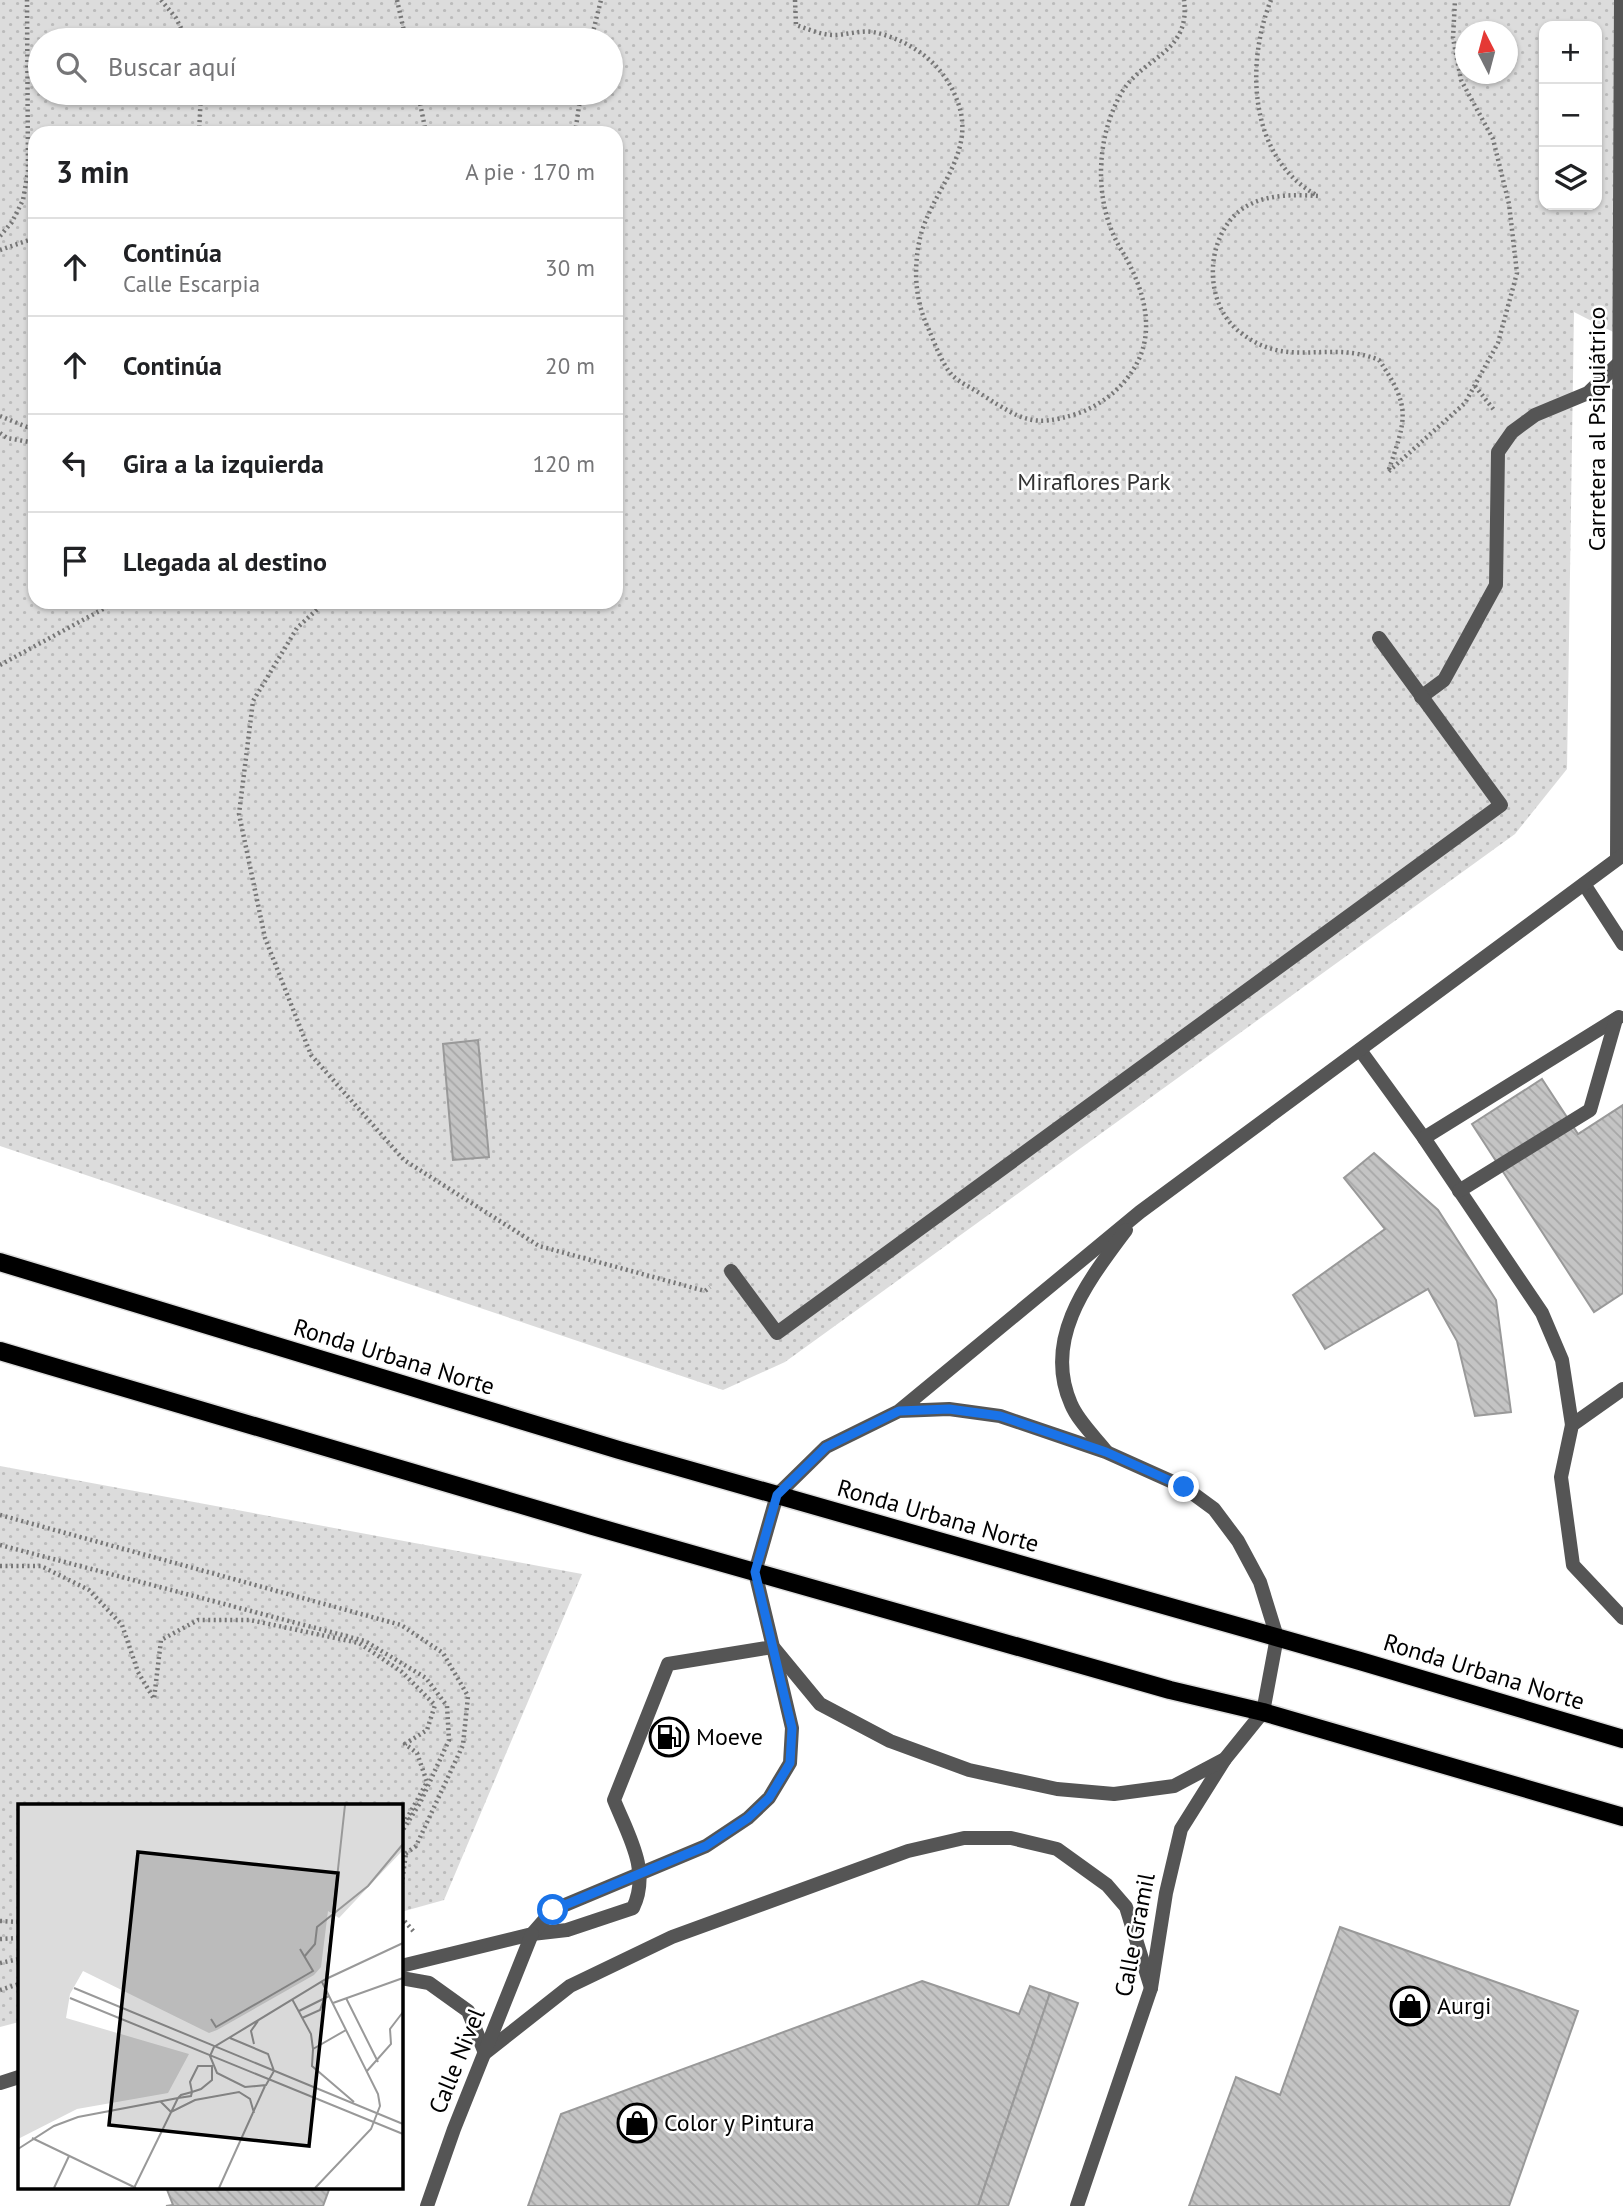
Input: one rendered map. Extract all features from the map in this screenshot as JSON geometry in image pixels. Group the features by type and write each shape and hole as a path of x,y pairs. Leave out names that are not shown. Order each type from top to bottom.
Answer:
{"main road":[{"name":"Ronda Urbana Norte","path":"0,1262 777,1495 1277,1637 1623,1739"},
{"path":"0,1351 755,1572 1170,1690 1263,1712 1623,1817"}],"street":[{"name":"Carretera al Psiquiátrico","path":"1620,857 1621,0"},
{"path":"1421,697 1444,680 1496,585 1498,452 1513,432 1535,415 1588,393 1622,360"},
{"path":"731,1271 777,1333 1501,805 1379,638"},
{"path":"532,1934 553,1910 706,1846 748,1818 769,1798 790,1763 792,1728 755,1572 777,1495 826,1447 899,1411 1140,1212 1620,857"},
{"path":"1584,884 1623,944"},
{"path":"1424,1138 1620,1017"},
{"path":"1459,1191 1590,1110 1620,1017"},
{"path":"1360,1050 1424,1138 1542,1313 1562,1360 1572,1425 1560,1477 1573,1565 1623,1618"},
{"path":"1106,1452 1072,1406 1061,1376 1063,1339 1086,1285 1140,1212"},
{"path":"1572,1425 1623,1389"},
{"path":"899,1411 949,1409 1000,1416 1106,1452 1184,1487 1214,1509 1238,1541 1260,1582 1277,1637 1263,1712"},
{"path":"774,1647 820,1704 890,1741 970,1770 1057,1788 1114,1794 1174,1786 1225,1759"},
{"path":"402,1966 532,1934 567,1930 633,1908 641,1891 642,1873 614,1800 668,1664 774,1647"},
{"name":"Calle Gramil","path":"1077,2206 1151,1988 1166,1893 1181,1829 1225,1759 1263,1712"},
{"path":"402,1978 429,1983 468,2011 485,2053 570,1986 672,1937 908,1851 964,1838 1011,1838 1057,1849 1107,1885 1126,1907 1151,1988"},
{"name":"Calle Nivel","path":"428,2206 532,1934"},
{"path":"0,2082 18,2077"}],"path":[{"path":"27,0 30,28"},
{"path":"161,0 181,28"},
{"path":"397,0 403,28"},
{"path":"594,28 601,0"},
{"path":"795,0 796,25 831,35 871,32 912,45 935,64 955,93 962,123 959,153 921,236 915,273 920,311 951,374 1022,420 1056,421 1094,408 1115,391 1138,362 1146,335 1144,302 1138,280 1113,233 1104,205 1101,150 1123,90 1169,49 1179,35 1186,13 1184,0"},
{"path":"1271,0 1260,28 1256,65 1256,98 1261,119 1289,175 1318,196 1275,196 1233,217 1213,255 1216,293 1223,314 1239,332 1261,346 1290,355 1345,350 1379,360 1402,396 1404,414 1400,437 1388,472 1465,403 1498,343 1517,273 1509,204 1493,139 1461,80 1453,38 1455,0"},
{"path":"29,105 29,126"},
{"path":"199,126 200,105"},
{"path":"420,105 425,126"},
{"path":"576,126 579,105"},
{"path":"0,236 12,222 23,200 28,171"},
{"path":"0,250 28,240"},
{"path":"0,416 28,427"},
{"path":"0,435 28,442"},
{"path":"0,664 103,609"},
{"path":"318,609 298,628 253,701 239,814 265,938 312,1055 404,1160 539,1247 705,1290 731,1271"},
{"path":"0,1515 401,1625 443,1653 468,1696 463,1745 416,1846 402,1856"},
{"path":"0,1545 365,1642 426,1678 447,1706 449,1740 420,1803 402,1831"},
{"path":"0,1566 41,1566 89,1590 122,1625 138,1672 154,1699 161,1640 198,1620 250,1620 359,1643 402,1672 435,1705 427,1730 405,1744 417,1753 427,1782 405,1822 402,1821"},
{"path":"402,1883 406,1853"},
{"path":"0,1921 18,1922"},
{"path":"0,1939 18,1938"},
{"path":"0,1963 18,1959"},
{"path":"0,1990 18,1984"}],"green space":[{"name":"Miraflores Park","path":"0,0 1623,0 1623,337 1574,312 1567,769 1515,834 785,1362 723,1390 0,1146"},
{"path":"0,1466 582,1574 444,1900 402,1912 402,1804 18,1804 18,2022 0,2027"}],"building":[{"path":"478,1040 489,1157 453,1160 443,1044"},
{"path":"1542,1079 1578,1134 1623,1105 1623,1293 1594,1312 1472,1124"},
{"path":"1374,1153 1438,1210 1496,1300 1511,1412 1475,1416 1457,1341 1428,1289 1325,1349 1293,1295 1385,1229 1344,1178"},
{"path":"1340,1927 1578,2011 1509,2206 1189,2206 1236,2077 1280,2095"},
{"path":"922,1981 1019,2014 1030,1986 1050,1993 978,2206 528,2206 561,2114"},
{"path":"1050,1993 1078,2003 1008,2206 978,2206"},
{"path":"166,2188 330,2188 323,2206 166,2206 173,2205"}],"place":[{"name":"Moeve","path":"669,1737"},
{"name":"Aurgi","path":"1410,2006"},
{"name":"Color y Pintura","path":"637,2123"}],"route":[{"path":"553,1910 706,1846 748,1818 769,1798 790,1763 792,1728 755,1572 777,1495 826,1447 899,1411 949,1409 1000,1416 1106,1452 1184,1487"}]}
